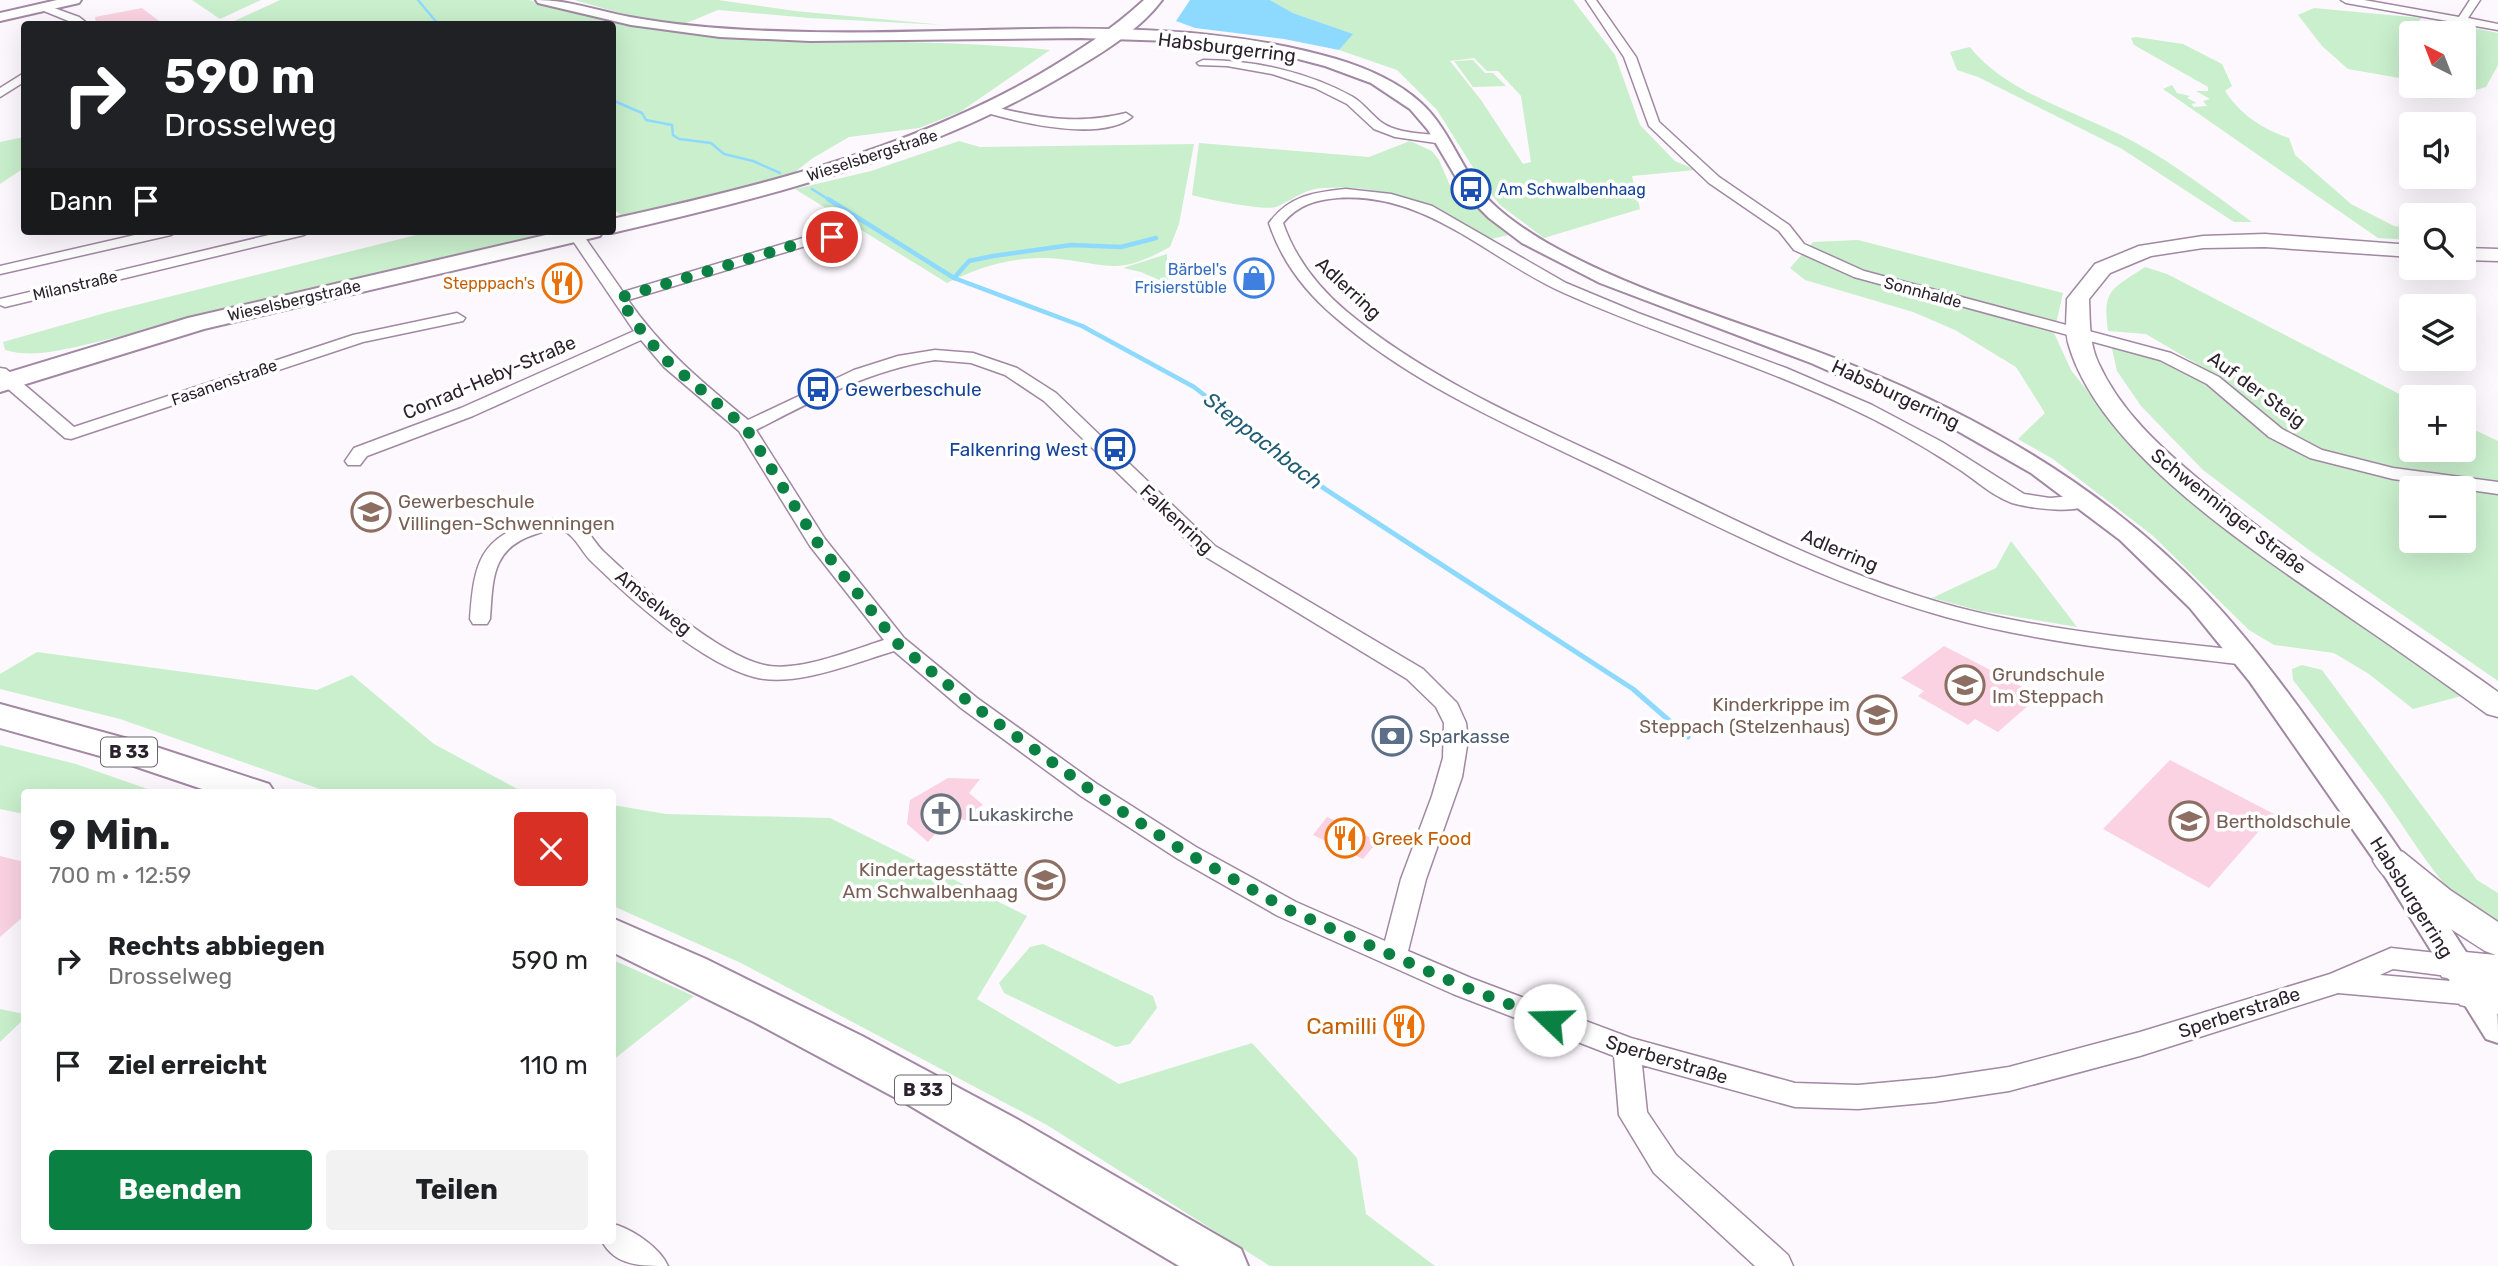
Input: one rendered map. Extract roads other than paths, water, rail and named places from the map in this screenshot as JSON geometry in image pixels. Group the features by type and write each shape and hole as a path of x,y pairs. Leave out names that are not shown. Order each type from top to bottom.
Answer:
{"main road":[{"name":"Wieselsbergstraße","path":"616,225 770,187 885,153 941,133 991,110 1085,54 1113,36 1142,11"},
{"name":"Wieselsbergstraße","path":"3,379 197,323 575,235"},
{"name":"Schwenninger Straße","path":"2399,250 2329,243 2225,240 2150,249 2111,263 2091,279 2076,307 2076,332 2082,353 2107,401 2143,443 2174,471 2250,532 2498,707"},
{"path":"2476,254 2498,255"},
{"name":"B 33","path":"0,716 137,754 244,789"},
{"path":"2391,861 2437,900 2498,941"},
{"name":"B 33","path":"616,936 772,1010 884,1068 1080,1180 1223,1266"}],"street":[{"path":"0,17 74,0"},
{"path":"542,0 584,12 709,32 872,38 1082,32 1142,11 1143,23 1167,38"},
{"name":"Sonnhalde","path":"1591,0 1630,57 1653,123 1714,180 1784,228 1799,247 1859,274 2076,332"},
{"path":"2346,0 2498,26"},
{"path":"2462,20 2475,0"},
{"path":"43,7 78,21"},
{"path":"1041,35 1064,42 1085,54"},
{"name":"Habsburgerring","path":"1041,35 1167,38 1264,48 1355,72 1410,101 1427,117 1471,189 1504,222 1530,241 1617,283 1878,383 1950,416 2040,470 2084,501 2184,586 2247,658 2391,861 2481,982 2498,1029"},
{"path":"1203,63 1227,62 1254,67 1320,85 1350,101 1378,126 1395,133 1443,140"},
{"path":"0,93 21,79"},
{"path":"991,110 1046,124 1109,123 1126,117"},
{"name":"Adlerring","path":"2084,501 2042,505 2013,497 1913,432 1851,401 1788,373 1562,286 1427,209 1355,194 1321,194 1294,203 1282,211 1276,223 1280,240 1295,266 1348,320 1388,350 1481,404 1722,521 1859,582 1913,601 2012,625 2064,634 2247,658"},
{"name":"Milanstraße","path":"0,270 130,235 145,269"},
{"name":"Milanstraße","path":"5,302 287,235"},
{"name":"Sperberstraße","path":"585,235 619,298 643,333 670,363 746,428 817,542 897,643 1024,743 1089,790 1187,853 1287,909 1462,986 1628,1049 1795,1096 1858,1097 1935,1090 2009,1079 2140,1044 2338,982 2481,982"},
{"path":"619,298 821,237 832,237"},
{"path":"2476,256 2498,262"},
{"name":"Fasanenstraße","path":"3,379 71,434 359,338 457,318"},
{"name":"Auf der Steig","path":"2076,332 2155,352 2194,368 2231,393 2266,426 2321,456 2356,466 2498,488"},
{"name":"Conrad-Heby-Straße","path":"354,461 360,453 467,412 643,333"},
{"name":"Falkenring","path":"746,428 880,365 904,359 958,355 1004,366 1032,382 1050,397 1208,550 1415,674 1441,698 1454,720 1456,739 1452,766 1416,869 1394,956"},
{"name":"Amselweg","path":"480,619 483,571 496,547 520,531 551,524 573,529 598,557 669,616 705,643 760,672 801,670 897,643"},
{"path":"1628,1049 1628,1080 1633,1115 1665,1164 1777,1266"},
{"path":"617,1239 652,1266"}],"water":[{"path":"1190,0 1270,0 1293,13 1353,34 1339,50 1284,39 1195,28 1176,21"}],"waterway":[{"name":"Steppachbach","path":"418,0 436,21"},
{"name":"Steppachbach","path":"616,102 642,113 646,120 672,125 673,135 679,139 711,143 724,154 753,161 780,173"},
{"name":"Steppachbach","path":"812,189 831,201"},
{"name":"Steppachbach","path":"828,199 954,278"},
{"path":"954,278 969,261 993,256 1071,245 1121,247 1156,238"},
{"name":"Steppachbach","path":"954,278 1082,326 1194,387 1293,464"},
{"name":"Steppachbach","path":"1291,463 1325,489 1633,689 1688,737"}],"place":[{"name":"Am Schwalbenhaag","path":"1471,189"},
{"name":"Bärbel's Frisierstüble","path":"1254,278"},
{"name":"Stepppach's","path":"562,283"},
{"name":"Gewerbeschule","path":"818,389"},
{"name":"Falkenring West","path":"1115,449"},
{"name":"Gewerbeschule Villingen-Schwenningen","path":"371,512"},
{"name":"Grundschule Im Steppach","path":"1965,685"},
{"name":"Kinderkrippe im Steppach (Stelzenhaus)","path":"1877,715"},
{"name":"Sparkasse","path":"1392,736"},
{"name":"Lukaskirche","path":"941,814"},
{"name":"Bertholdschule","path":"2189,821"},
{"name":"Greek Food","path":"1345,838"},
{"name":"Kindertagesstätte Am Schwalbenhaag","path":"1045,880"},
{"name":"Camilli","path":"1404,1026"}]}
